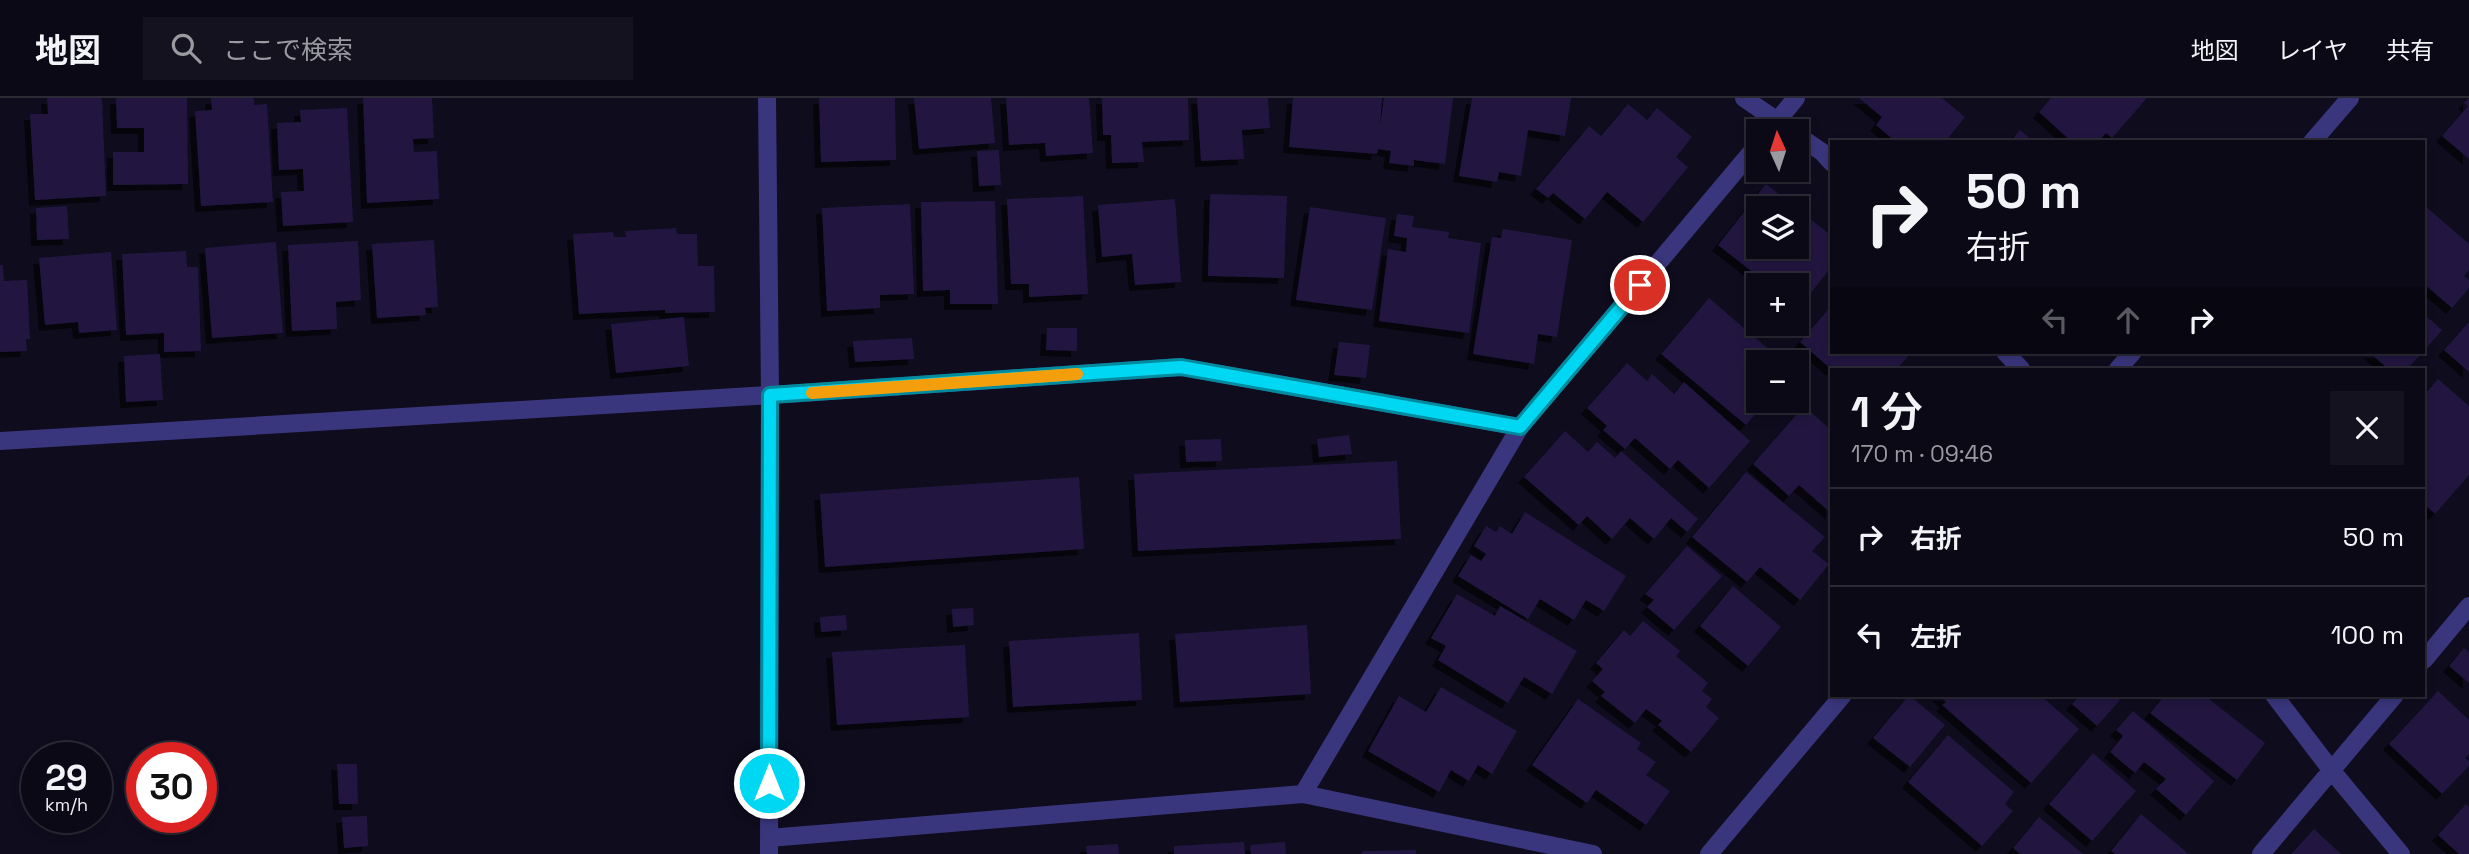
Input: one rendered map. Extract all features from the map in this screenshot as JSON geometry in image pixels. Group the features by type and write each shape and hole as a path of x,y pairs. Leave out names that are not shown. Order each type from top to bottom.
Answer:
{"street":[{"path":"767,98 770,395 769,846 1303,794 1593,854"},
{"path":"1744,98 1768,119"},
{"path":"1784,119 1796,98"},
{"path":"2314,140 2350,98"},
{"path":"1810,144 1830,161"},
{"path":"1303,794 1520,427 1746,158"},
{"path":"2007,354 2020,368"},
{"path":"2119,368 2131,354"},
{"path":"0,441 770,395 1181,367 1520,427"},
{"path":"2425,659 2469,606"},
{"path":"1709,854 1841,697"},
{"path":"2276,697 2401,854"},
{"path":"2260,854 2393,697"}],"building":[{"path":"47,98 102,98 106,196 35,200 30,114 48,114"},
{"path":"116,98 187,98 188,184 113,185 113,152 144,152 144,128 117,128"},
{"path":"211,98 254,98 254,105 267,104 273,202 201,206 195,111 212,110"},
{"path":"363,98 432,98 434,138 413,139 414,152 437,151 439,199 367,203"},
{"path":"819,98 895,98 896,160 821,162"},
{"path":"914,98 991,98 995,143 919,149"},
{"path":"1006,98 1089,98 1093,153 1046,156 1045,143 1009,145"},
{"path":"1102,98 1188,98 1189,140 1142,142 1144,162 1112,163 1111,135 1103,135"},
{"path":"1197,98 1268,98 1270,128 1242,130 1244,159 1201,161"},
{"path":"1293,98 1382,98 1380,127 1384,98 1453,98 1445,164 1414,160 1414,166 1389,163 1391,151 1378,149 1377,154 1289,147"},
{"path":"1472,98 1571,98 1565,136 1528,130 1521,176 1499,172 1497,182 1459,176"},
{"path":"1859,98 1942,98 1965,117 1947,140 1894,140 1876,125 1882,117"},
{"path":"2051,98 2147,98 2112,138 2106,133 2100,140 2070,140 2039,112"},
{"path":"2469,98 2469,159 2442,136 2468,106 2464,103"},
{"path":"1628,104 1647,120 1657,108 1692,137 1676,157 1688,167 1643,222 1607,192 1585,219 1553,193 1548,198 1536,189 1589,126 1601,136"},
{"path":"347,108 353,222 283,226 281,192 304,191 303,169 279,170 277,123 301,122 300,110"},
{"path":"2020,130 2032,140 2012,140"},
{"path":"999,150 1001,185 979,186 977,151"},
{"path":"1766,184 1782,196 1757,196"},
{"path":"1210,194 1287,196 1284,278 1208,276"},
{"path":"1083,196 1088,294 1029,297 1029,284 1011,284 1007,199"},
{"path":"1175,199 1181,282 1135,285 1132,254 1102,257 1098,205"},
{"path":"995,201 998,304 950,304 950,290 923,291 921,202"},
{"path":"910,204 914,294 880,295 880,308 827,311 822,208"},
{"path":"67,206 69,239 37,240 36,208"},
{"path":"2425,206 2469,244 2469,270 2464,276 2469,280 2469,288 2452,308 2425,285"},
{"path":"1310,207 1386,218 1372,310 1296,300"},
{"path":"1746,209 1746,259 1809,259 1809,218 1830,234 1830,269 1809,295 1809,273 1754,273 1718,245"},
{"path":"1397,214 1414,216 1412,227 1449,232 1448,238 1481,243 1469,333 1379,321 1388,249 1406,252 1407,238 1394,236"},
{"path":"676,228 677,234 697,234 698,266 714,266 715,312 665,313 665,310 579,314 573,234 613,232 614,237 626,237 625,231"},
{"path":"1503,229 1572,240 1557,337 1538,334 1534,364 1473,354 1492,237 1501,238"},
{"path":"434,240 438,307 425,308 426,315 377,318 372,244"},
{"path":"358,241 361,300 336,302 337,329 292,331 288,245"},
{"path":"276,242 283,333 212,338 205,248"},
{"path":"186,251 187,267 198,267 201,351 164,352 164,333 126,335 122,254"},
{"path":"111,252 117,330 79,333 78,322 45,325 39,258"},
{"path":"0,265 3,265 4,281 27,280 30,339 26,339 27,351 0,352"},
{"path":"1709,298 1746,330 1746,336 1753,336 1770,350 1746,350 1746,413 1756,413 1746,425 1661,354"},
{"path":"1830,307 1830,354 1910,354 1898,368 1830,368 1800,342 1805,336 1809,336 1809,332"},
{"path":"2425,315 2442,330 2425,350"},
{"path":"684,317 689,366 616,373 611,324"},
{"path":"2469,322 2469,372 2444,350"},
{"path":"1047,328 1077,328 1077,351 1046,350"},
{"path":"912,338 914,359 855,362 853,341"},
{"path":"1339,342 1370,345 1366,378 1334,375"},
{"path":"160,354 163,400 126,402 124,356"},
{"path":"2371,354 2421,354 2408,368 2387,368"},
{"path":"1627,363 1647,381 1652,374 1674,394 1684,382 1750,441 1709,488 1678,460 1670,469 1635,438 1625,449 1603,430 1607,426 1587,408"},
{"path":"2438,379 2469,406 2469,475 2435,514 2425,505 2425,394"},
{"path":"1809,410 1830,429 1830,512 1799,485 1789,496 1753,464 1798,413 1809,413"},
{"path":"1565,431 1588,452 1597,442 1615,458 1621,451 1698,519 1687,532 1671,518 1654,539 1630,518 1612,539 1587,516 1579,525 1524,477"},
{"path":"1349,435 1352,454 1319,457 1317,439"},
{"path":"1221,439 1222,461 1186,462 1185,440"},
{"path":"1397,461 1401,539 1138,551 1134,474"},
{"path":"1746,472 1825,537 1812,551 1829,564 1800,600 1760,567 1747,582 1692,537"},
{"path":"1079,477 1084,549 825,567 820,494"},
{"path":"1525,512 1626,576 1604,611 1586,600 1574,620 1540,599 1528,619 1458,576 1471,555 1481,561 1486,554 1474,546 1486,526 1496,532 1500,526 1512,534"},
{"path":"1687,546 1722,576 1674,630 1647,607 1654,600 1645,594"},
{"path":"1733,586 1781,627 1748,666 1700,626"},
{"path":"1457,594 1495,616 1500,606 1577,651 1552,694 1524,677 1508,703 1438,660 1446,646 1431,638"},
{"path":"973,608 974,625 953,627 952,609"},
{"path":"846,615 847,630 821,632 820,617"},
{"path":"1643,621 1680,651 1676,656 1708,683 1702,691 1712,699 1706,707 1719,718 1691,752 1658,725 1662,721 1646,709 1635,723 1601,696 1605,692 1592,681 1603,669 1596,663 1624,630 1630,636"},
{"path":"1307,625 1311,694 1180,702 1175,634"},
{"path":"1139,633 1142,700 1013,707 1009,641"},
{"path":"965,645 969,717 837,725 832,652"},
{"path":"2464,648 2469,652 2469,683 2449,666"},
{"path":"1441,687 1517,731 1492,774 1478,765 1469,781 1451,770 1439,792 1368,751 1399,696 1426,712"},
{"path":"2438,691 2469,720 2469,754 2465,758 2469,761 2469,766 2442,794 2389,744"},
{"path":"1907,697 1911,697 1945,725 1910,767 1873,738"},
{"path":"1940,697 2042,697 2079,729 2031,783 1942,705 1946,702"},
{"path":"2078,697 2116,697 2120,700 2097,726 2072,704"},
{"path":"2163,697 2175,697 2179,700 2181,697 2207,697 2265,743 2237,780 2150,713"},
{"path":"1578,699 1641,743 1637,749 1656,762 1646,775 1670,791 1646,825 1596,790 1587,803 1532,765"},
{"path":"2133,711 2214,781 2186,815 2156,789 2166,779 2144,762 2135,773 2110,752 2123,736 2116,730"},
{"path":"1948,735 2014,792 2005,804 2013,811 1982,846 1908,782"},
{"path":"2093,753 2136,791 2092,841 2049,804"},
{"path":"337,764 357,764 358,804 339,804"},
{"path":"2466,804 2469,807 2469,854 2459,854 2438,835"},
{"path":"2141,814 2189,854 2115,854 2111,851"},
{"path":"367,816 368,846 344,848 342,817"},
{"path":"2039,817 2083,854 2020,854 2013,848"},
{"path":"2314,829 2341,854 2291,854"},
{"path":"1244,842 1245,854 1174,854 1174,846"},
{"path":"1285,842 1286,854 1251,854 1250,845"},
{"path":"1118,844 1119,854 1087,854 1086,846"},
{"path":"1416,850 1416,854 1362,854 1362,851"}],"slow traffic":[{"path":"812,393 1077,374"}],"route":[{"path":"769,783 770,395 1181,367 1520,427 1640,285"}]}
